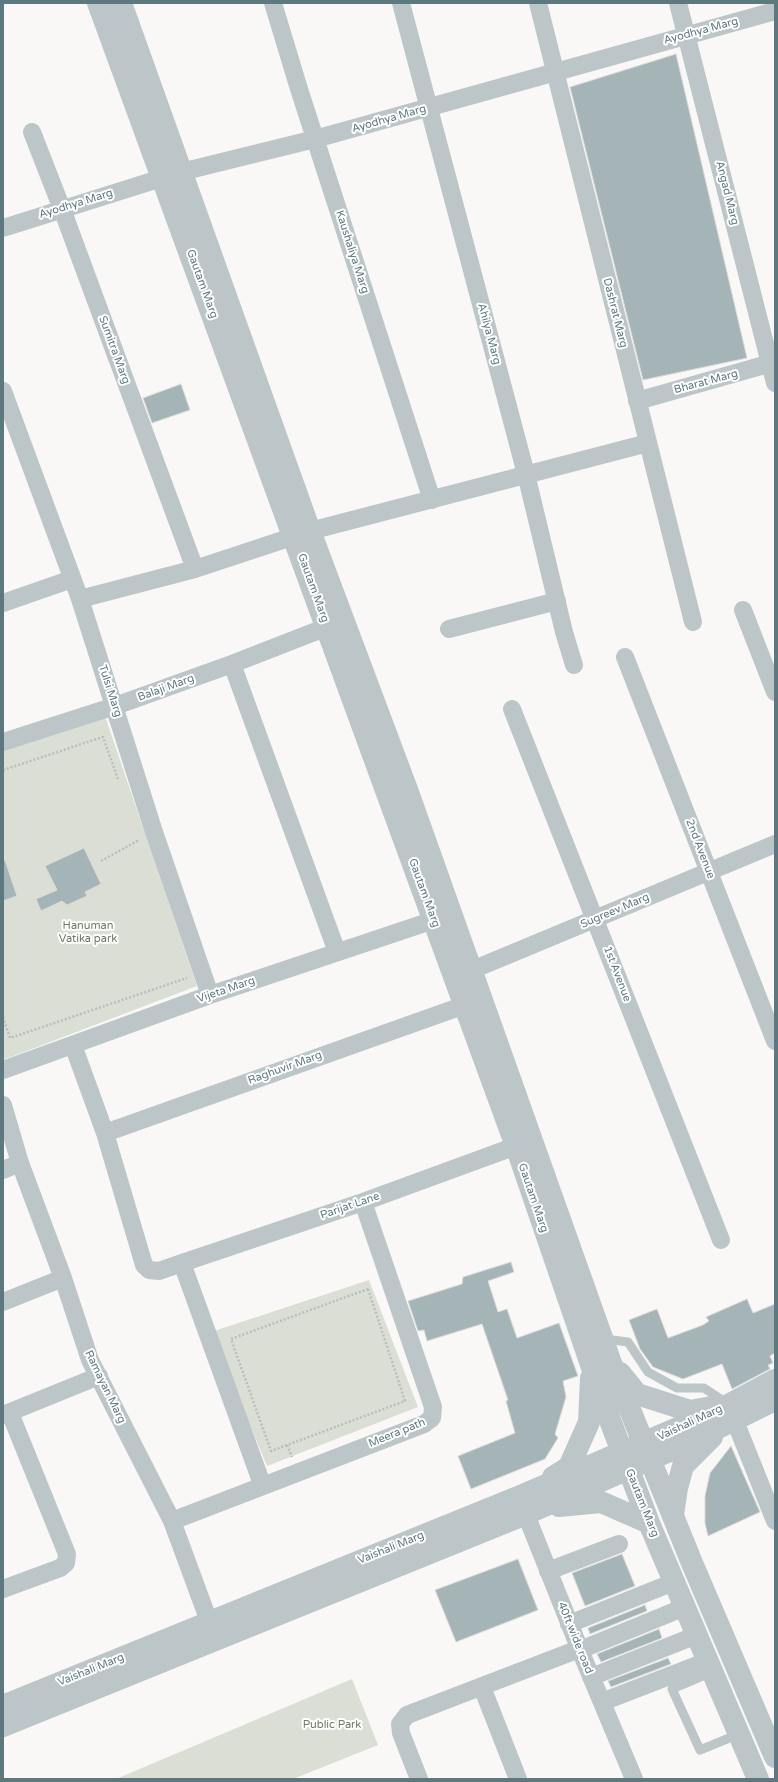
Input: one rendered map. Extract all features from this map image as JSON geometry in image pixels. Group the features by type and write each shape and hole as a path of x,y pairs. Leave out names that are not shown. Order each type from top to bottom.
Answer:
{"street":[{"name":"Gautam Marg","path":"98,3 172,175 463,974 602,1338 601,1366 647,1452 673,1515"},
{"name":"Gautam Marg","path":"121,3 172,175"},
{"name":"Kaushaliya Marg","path":"273,3 315,140 432,500"},
{"name":"Ahilya Marg","path":"401,3 526,474 556,600 574,666"},
{"name":"Dashrat Marg","path":"538,3 693,622"},
{"name":"Angad Marg","path":"678,3 772,363 775,383"},
{"name":"Ayodhya Marg","path":"3,228 172,175 315,140 775,11"},
{"name":"Sumitra Marg","path":"32,132 195,569"},
{"name":"Bharat Marg","path":"637,401 772,363"},
{"name":"Tulsi Marg","path":"3,391 80,599 115,706 143,835 210,995"},
{"path":"80,599 195,569 302,534 648,443"},
{"name":"Gautam Marg","path":"302,534 327,627 442,917"},
{"path":"3,603 72,579"},
{"path":"450,629 556,600"},
{"path":"743,610 775,692"},
{"name":"Balaji Marg","path":"3,742 115,706 232,664 327,627"},
{"name":"2nd Avenue","path":"625,657 775,1041"},
{"path":"232,664 337,952"},
{"name":"1st Avenue","path":"512,709 596,920 720,1240"},
{"name":"Sugreev Marg","path":"463,974 596,920 708,871 775,844"},
{"name":"Vijeta Marg","path":"3,1070 210,995 442,917"},
{"name":"Gautam Marg","path":"463,974 465,1006 516,1146 601,1366 625,1461 649,1523 758,1779"},
{"name":"Raghuvir Marg","path":"105,1133 465,1006"},
{"path":"73,1045 105,1133"},
{"name":"Ramayan Marg","path":"3,1105 20,1163 63,1278 90,1360 172,1521 212,1631"},
{"name":"Parijat Lane","path":"105,1133 144,1265 150,1270 159,1271 363,1202 516,1146"},
{"path":"3,1170 20,1163"},
{"name":"Meera path","path":"172,1521 262,1484 424,1424 432,1418 433,1407 363,1202"},
{"path":"182,1263 262,1484"},
{"path":"3,1302 63,1278"},
{"path":"529,1502 569,1467 588,1422 601,1366 637,1394 690,1411 728,1418"},
{"path":"3,1590 60,1568 66,1562 67,1554 7,1414 99,1376"},
{"name":"Vaishali Marg","path":"728,1418 775,1380"},
{"name":"Vaishali Marg","path":"3,1726 212,1631 775,1400"},
{"path":"728,1418 684,1466 677,1488 673,1515 775,1756"},
{"path":"728,1418 775,1521"},
{"path":"529,1502 600,1502 649,1523"},
{"name":"40ft wide road","path":"529,1502 548,1571 579,1650 634,1779"},
{"path":"548,1571 619,1544"},
{"path":"569,1624 674,1582"},
{"path":"419,1779 401,1733 400,1724 406,1715 579,1650 685,1607"},
{"name":"Vaishali Marg","path":"3,1706 212,1631"},
{"path":"591,1677 697,1635"},
{"path":"602,1702 710,1666 734,1660"},
{"path":"482,1687 518,1779"}],"lane":[{"path":"602,1338 628,1342 648,1372 677,1388 704,1388 728,1418"},
{"path":"710,1666 672,1689 700,1750 739,1734"}],"path":[{"path":"3,770 104,737 119,781"},
{"path":"142,847 143,835"},
{"path":"101,861 143,835"},
{"path":"3,1017 10,1038 187,979 185,972"},
{"path":"368,1289 405,1401 271,1451 231,1339 368,1289"}],"green space":[{"name":"Hanuman Vatika park","path":"105,716 197,986 3,1060 3,749"},
{"path":"369,1280 418,1407 267,1466 211,1332"},
{"name":"Public Park","path":"352,1679 378,1745 293,1779 116,1779"}],"building":[{"path":"676,54 747,358 643,380 570,87"},
{"path":"181,384 190,410 152,423 143,398"},
{"path":"84,848 101,884 85,892 87,896 67,905 62,901 41,911 36,899 57,890 45,866"},
{"path":"5,860 17,896 3,901 3,861"},
{"path":"511,1262 514,1272 488,1281 498,1312 507,1309 517,1338 559,1323 578,1376 563,1381 566,1397 555,1434 558,1438 545,1459 471,1489 458,1456 515,1433 506,1401 508,1400 482,1324 427,1341 424,1330 418,1331 408,1301 462,1284 463,1277"},
{"path":"747,1299 753,1313 775,1304 775,1353 770,1356 773,1363 768,1365 770,1369 732,1389 722,1364 683,1379 653,1367 640,1349 629,1320 657,1309 668,1338 703,1325 709,1321 706,1317"},
{"path":"731,1446 760,1512 708,1536 705,1523 705,1496 710,1473"},
{"path":"622,1554 635,1586 585,1606 572,1573"},
{"path":"518,1559 538,1610 456,1642 435,1590"},
{"path":"645,1605 647,1611 590,1634 588,1628"},
{"path":"659,1629 662,1638 601,1662 597,1654"},
{"path":"668,1658 671,1664 611,1687 608,1681"}]}
